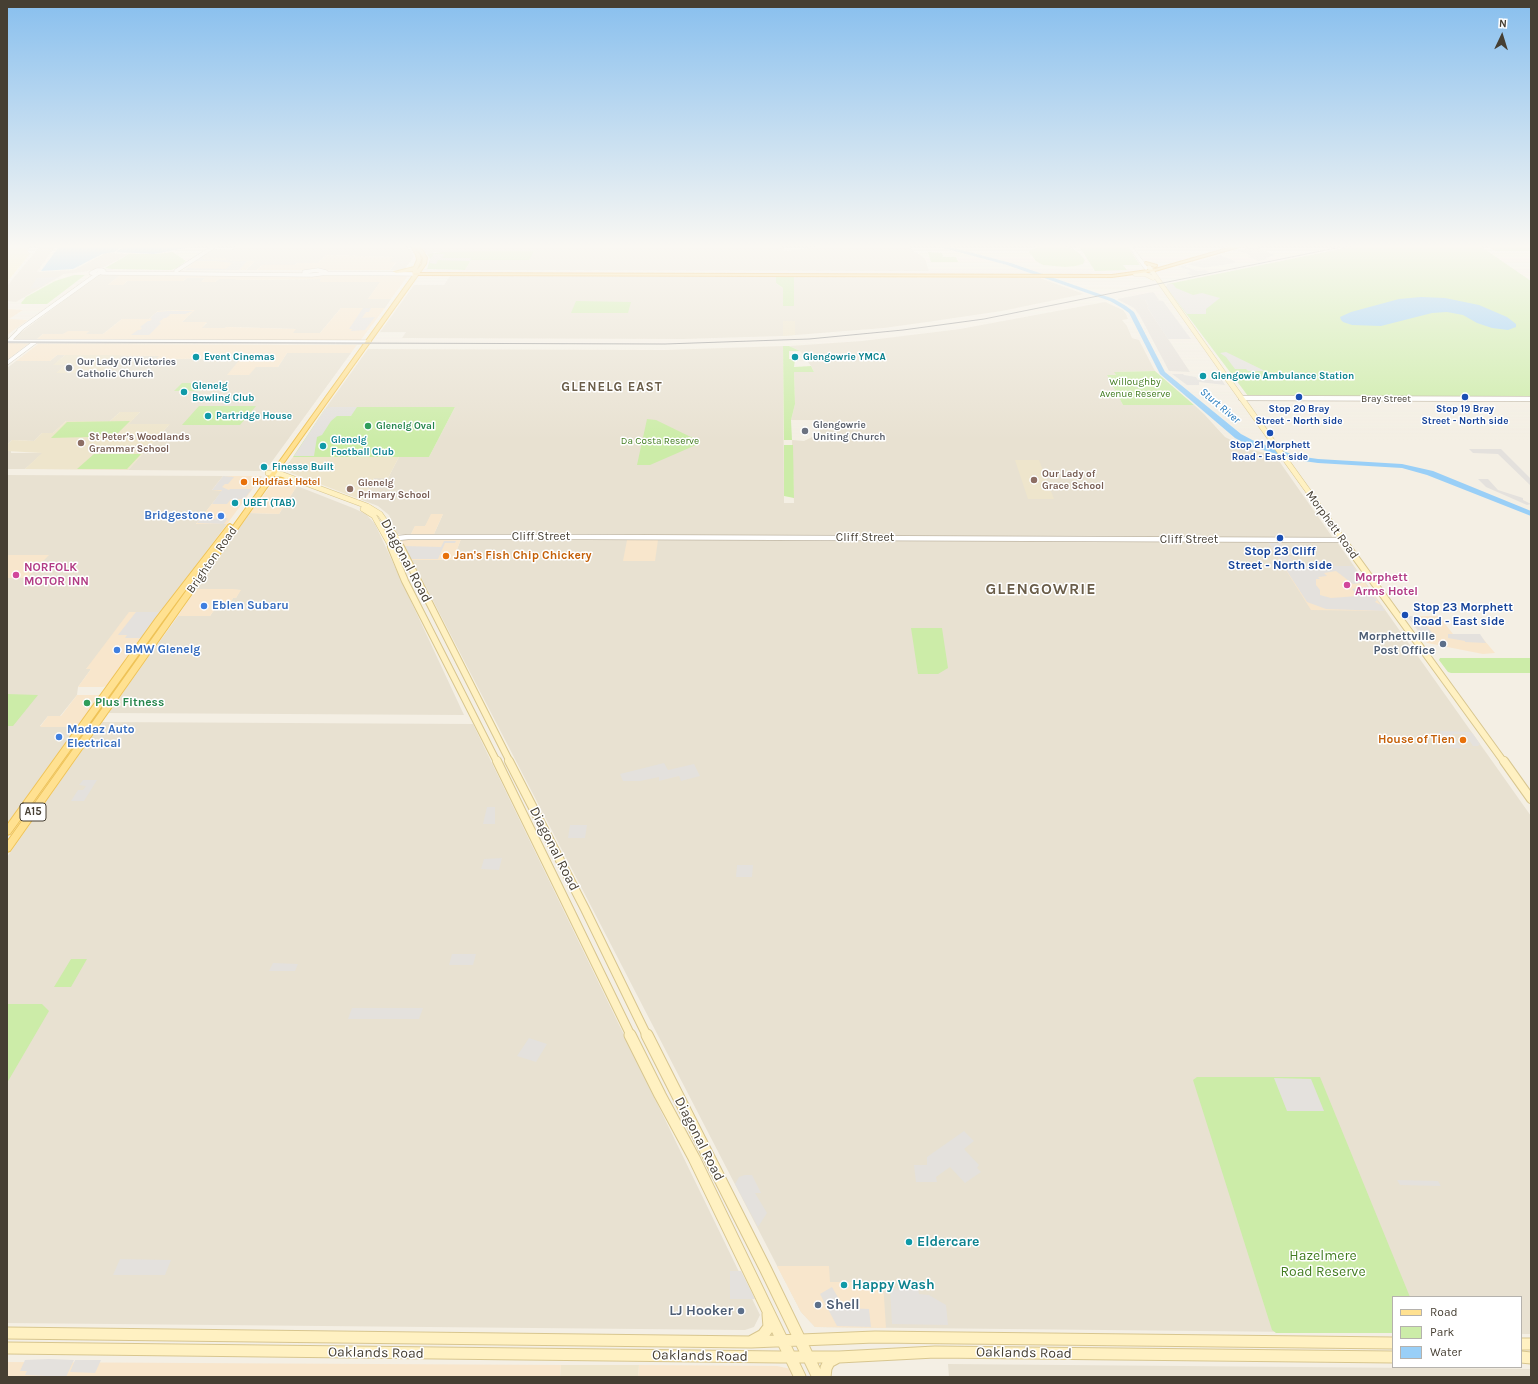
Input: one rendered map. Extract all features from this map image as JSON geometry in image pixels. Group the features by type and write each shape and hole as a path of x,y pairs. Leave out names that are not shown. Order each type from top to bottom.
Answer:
{"main road":[{"name":"Brighton Road","path":"7,832 159,620 272,474 387,311"},
{"name":"Brighton Road","path":"365,342 392,311"},
{"name":"Morphett Road","path":"1179,311 1531,799"},
{"name":"Brighton Road","path":"7,848 267,484 272,474"},
{"name":"Diagonal Road","path":"272,474 369,512 378,521 388,539 405,581 490,747 800,1377"},
{"name":"Diagonal Road","path":"272,474 281,474 374,509 384,519 397,540 415,578 585,909 818,1377"},
{"path":"267,484 274,480 287,480"},
{"path":"751,1342 763,1335 769,1327 768,1310"},
{"name":"Oaklands Road","path":"7,1333 751,1342 875,1337 1392,1343"},
{"name":"Oaklands Road","path":"7,1348 790,1357 839,1357 935,1352 1392,1357"},
{"path":"825,1377 826,1368 830,1362 839,1357"}],"street":[{"path":"7,338 48,311"},
{"path":"22,328 8,340 27,342"},
{"path":"7,342 365,342"},
{"path":"7,363 35,342"},
{"name":"Bray Street","path":"1241,398 1531,399"},
{"name":"Cliff Street","path":"397,540 410,537 1343,540"},
{"path":"388,539 397,540"}],"shaded area":[{"path":"7,311 22,311 9,319 28,320 7,335"},
{"path":"50,311 173,311 158,311 149,319 122,319 103,334 85,334 89,331 63,334 43,334 36,340 11,340"},
{"path":"158,311 168,311 194,311 182,322 207,322 202,328 227,327 296,329 293,333 320,333 339,311 383,311 360,341 36,340 43,334 63,334 68,331 89,331 86,334 103,334 122,319 149,319"},
{"path":"193,311 339,311 320,333 292,333 295,329 227,327 201,328 207,323 182,322"},
{"path":"193,311 185,314 169,314 170,315 159,322 161,323 149,335 131,335 140,330 142,328 140,327 150,321 152,319 150,318 157,312"},
{"path":"361,311 370,311 366,312 362,318 375,317 365,330 351,331 352,329 349,329"},
{"path":"395,311 1004,311 884,328 783,336 683,339 402,338 406,332 380,332"},
{"path":"1059,311 1123,311 1128,319 1122,320 1127,326 1132,338 1139,340 1155,371 1115,372 1116,375 1107,375 1123,405 1194,405 1225,437 1248,449 1269,454 1279,461 1333,538 434,534 443,514 425,526 415,526 411,534 397,534 389,515 378,506 362,500 374,478 388,478 399,457 429,457 455,407 330,407 325,409 368,349 664,350 783,346 784,503 794,503 792,440 804,441 820,433 819,420 791,420 795,404 794,372 814,372 800,351 789,346 862,341 960,329"},
{"path":"1136,311 1149,311 1190,372 1169,371"},
{"path":"1149,311 1170,311 1191,339 1168,339"},
{"path":"1184,311 1206,311 1206,314 1187,314"},
{"path":"783,321 795,321 795,335 783,336"},
{"path":"7,343 28,344 7,360"},
{"path":"38,344 357,345 351,353 287,353 278,367 256,367 249,375 227,375 241,358 172,359 167,364 151,364 159,356 57,355 50,361 16,361"},
{"path":"1226,352 1265,371 1235,369 1226,357 1220,353"},
{"path":"287,353 351,353 265,471 128,470 169,425 128,424 140,412 120,412 110,421 66,421 53,433 42,433 34,441 12,440 7,445 7,368 16,361 50,361 57,355 65,355 54,365 65,365 57,373 103,373 122,355 160,356 152,364 167,364 172,359 242,358 256,367 278,367"},
{"path":"65,355 122,355 103,373 56,373 65,365 53,365"},
{"path":"1172,374 1183,374 1196,377 1198,380 1222,380 1225,385 1199,382 1199,385 1187,385"},
{"path":"330,407 357,407 351,416 337,416 331,421 322,435 317,437 314,456 294,456 325,409"},
{"name":"St Peter’s Woodlands Grammar School","path":"120,412 140,412 129,424 170,424 128,470 25,469 42,453 7,451 7,445 12,440 34,441 42,433 53,433 66,421 110,421"},
{"path":"1469,449 1501,449 1531,479 1531,486 1498,454 1473,453"},
{"path":"7,451 11,451 11,453 43,453 25,469 7,469"},
{"name":"Glenelg Primary School","path":"293,457 399,457 388,478 374,478 362,500 291,473 287,470 287,465"},
{"name":"Our Lady of Grace School","path":"1015,460 1039,460 1054,499 1028,499"},
{"path":"7,475 223,476 212,490 223,490 196,524 227,524 161,612 86,669 91,669 78,687 77,695 60,716 48,716 40,726 77,727 7,824"},
{"path":"223,476 262,476 227,524 196,524 222,491 212,490"},
{"path":"223,476 234,477 228,484 225,484 222,487 229,490 252,489 244,499 231,499 227,504 212,504 222,490 212,490"},
{"path":"1478,479 1488,479 1498,490 1523,498 1523,500 1531,504 1527,505 1486,487"},
{"path":"279,481 297,486 279,514 250,513 271,485"},
{"path":"297,486 366,514 375,524 464,715 108,713 178,616 210,616 220,601 231,602 233,598 236,598 240,590 196,589 250,513 279,514"},
{"path":"431,514 443,514 434,534 411,534 415,526 425,526"},
{"path":"204,515 213,515 210,519 228,518 224,524 197,523"},
{"path":"408,539 461,539 453,560 412,560 402,541"},
{"path":"461,539 1337,542 1531,816 1531,1334 1522,1334 1522,1296 1392,1296 1392,1333 815,1327 801,1312 412,560 453,560"},
{"path":"627,540 658,540 655,561 623,561"},
{"path":"444,541 456,541 455,543 445,543 438,559 410,559 404,546 441,547"},
{"path":"1268,542 1280,542 1296,566 1353,566 1385,611 1311,610"},
{"path":"1268,542 1280,542 1296,566 1353,566 1357,572 1354,574 1362,583 1353,584 1336,571 1324,573 1327,576 1318,577 1320,579 1316,579 1316,585 1320,590 1320,595 1331,598 1358,596 1352,589 1366,587 1369,593 1377,600 1375,602 1381,605 1385,611 1326,609 1307,602"},
{"path":"7,555 49,555 27,578 7,578"},
{"path":"196,589 241,590 236,598 233,598 231,602 220,602 210,616 178,616"},
{"path":"129,612 161,612 108,685 103,687 78,687 91,669 86,669"},
{"path":"136,612 161,612 142,638 125,638 127,635 118,635"},
{"path":"1407,616 1439,616 1453,634 1479,634 1495,653 1483,654 1427,643"},
{"path":"1407,616 1419,616 1433,634 1421,635"},
{"path":"1448,634 1480,634 1486,643 1465,642 1448,638"},
{"path":"77,695 101,695 77,727 40,727 48,716 61,716"},
{"path":"102,722 473,724 760,1315 754,1327 745,1330 7,1323 7,857"},
{"path":"1440,731 1470,732 1480,744 1478,746 1473,746 1465,734 1452,734 1461,748 1482,750 1451,748"},
{"path":"664,763 668,770 694,764 700,776 681,781 679,776 659,781 659,777 640,781 623,781 620,774"},
{"path":"83,780 97,780 84,801 71,801 78,790 83,790 86,786 79,785"},
{"path":"487,807 495,807 495,824 483,824"},
{"path":"570,825 587,825 585,838 568,838"},
{"path":"502,858 499,870 481,869 484,859"},
{"path":"737,865 753,865 752,877 736,877"},
{"path":"452,954 476,954 473,965 449,965"},
{"path":"273,963 298,964 295,971 269,971"},
{"path":"352,1008 423,1008 419,1019 348,1019"},
{"path":"529,1038 547,1044 536,1062 517,1056"},
{"path":"1274,1078 1311,1079 1324,1111 1287,1111"},
{"path":"964,1131 974,1141 964,1149 979,1165 977,1168 981,1172 965,1183 950,1167 936,1177 937,1182 916,1182 914,1165 927,1165 927,1157"},
{"path":"752,1175 761,1193 755,1193 767,1213 758,1227 735,1184 739,1177"},
{"path":"1397,1180 1438,1181 1441,1186 1400,1185"},
{"path":"120,1259 171,1260 165,1275 113,1275"},
{"path":"777,1266 829,1266 830,1282 883,1282 886,1328 815,1327 801,1312"},
{"path":"730,1271 741,1271 755,1299 730,1299"},
{"path":"832,1287 844,1308 869,1309 871,1327 837,1326 820,1294"},
{"path":"890,1288 918,1289 919,1294 929,1295 946,1305 948,1325 892,1324"},
{"path":"25,1360 74,1360 66,1377 25,1375 27,1371 20,1371"},
{"path":"75,1360 101,1360 95,1373 70,1372"},
{"path":"7,1362 561,1365 560,1377 7,1377"},
{"path":"948,1364 1531,1369 1531,1377 949,1377"},
{"path":"561,1365 639,1365 638,1377 560,1377"},
{"path":"639,1365 777,1366 791,1369 795,1377 638,1377"}],"green space":[{"path":"572,311 629,311 628,313 571,313"},
{"path":"1184,311 1531,311 1531,398 1248,396"},
{"path":"783,346 789,346 800,351 789,351 789,359 795,359 794,367 811,366 814,372 794,372 795,404 791,420 792,440 784,440"},
{"name":"Willoughby Avenue Reserve","path":"1155,371 1194,405 1123,405 1107,375 1116,375 1114,372"},
{"path":"182,383 208,383 200,391 174,391"},
{"path":"199,406 256,406 240,425 182,425"},
{"name":"Glenelg Oval","path":"330,407 455,407 429,457 293,457 325,409"},
{"name":"Da Costa Reserve","path":"647,419 656,420 697,440 696,445 650,465 637,465"},
{"path":"130,421 118,433 92,435 89,437 51,438 67,422"},
{"path":"784,445 793,445 794,498 784,496"},
{"path":"94,454 141,454 127,469 77,469"},
{"path":"911,628 942,628 948,668 938,674 918,674"},
{"path":"1440,658 1531,658 1531,673 1451,673 1448,672 1439,660"},
{"path":"7,694 38,695 13,726 7,726"},
{"path":"71,959 87,959 71,987 54,987"},
{"path":"7,1004 42,1004 49,1011 7,1083"},
{"name":"Hazelmere Road Reserve","path":"1197,1077 1320,1077 1410,1296 1392,1296 1392,1333 1276,1333 1272,1330 1193,1080"}],"water":[{"path":"1356,311 1492,311 1507,317 1516,324 1516,327 1508,330 1492,328 1477,323 1463,315 1447,312 1432,313 1381,326 1352,325 1343,322 1340,317"}],"waterway":[{"name":"Sturt River","path":"1129,311 1162,373 1238,436 1253,444 1296,458 1318,461 1402,466 1430,473 1531,514"}],"tram line":[{"path":"7,342 665,344 809,339 903,330 984,319 1026,311"}],"place":[{"name":"Event Cinemas","path":"196,357"},
{"name":"Glengowrie YMCA","path":"795,357"},
{"name":"Our Lady Of Victories Catholic Church","path":"69,368"},
{"name":"Glengowie Ambulance Station","path":"1203,376"},
{"name":"Glenelg Bowling Club","path":"184,392"},
{"name":"Stop 20 Bray Street - North side","path":"1299,397"},
{"name":"Stop 19 Bray Street - North side","path":"1465,397"},
{"name":"Partridge House","path":"208,416"},
{"name":"Glenelg Oval","path":"368,426"},
{"name":"Glengowrie Uniting Church","path":"805,431"},
{"name":"Stop 21 Morphett Road - East side","path":"1270,433"},
{"name":"St Peter’s Woodlands Grammar School","path":"81,443"},
{"name":"Glenelg Football Club","path":"323,446"},
{"name":"Finesse Built","path":"264,467"},
{"name":"Our Lady of Grace School","path":"1034,480"},
{"name":"Holdfast Hotel","path":"244,482"},
{"name":"Glenelg Primary School","path":"350,489"},
{"name":"UBET (TAB)","path":"235,503"},
{"name":"Bridgestone","path":"221,516"},
{"name":"Stop 23 Cliff Street - North side","path":"1280,538"},
{"name":"Jan's Fish Chip Chickery","path":"446,556"},
{"name":"NORFOLK MOTOR INN","path":"16,575"},
{"name":"Morphett Arms Hotel","path":"1347,585"},
{"name":"Eblen Subaru","path":"204,606"},
{"name":"Stop 23 Morphett Road - East side","path":"1405,615"},
{"name":"Morphettville Post Office","path":"1443,644"},
{"name":"BMW Glenelg","path":"117,650"},
{"name":"Plus Fitness","path":"87,703"},
{"name":"Madaz Auto Electrical","path":"59,737"},
{"name":"House of Tien","path":"1463,740"},
{"name":"Eldercare","path":"909,1242"},
{"name":"Happy Wash","path":"844,1285"},
{"name":"Shell","path":"818,1305"},
{"name":"LJ Hooker","path":"741,1311"}],"district":[{"name":"GLENELG EAST","path":"612,387"},
{"name":"GLENGOWRIE","path":"1041,589"}]}
